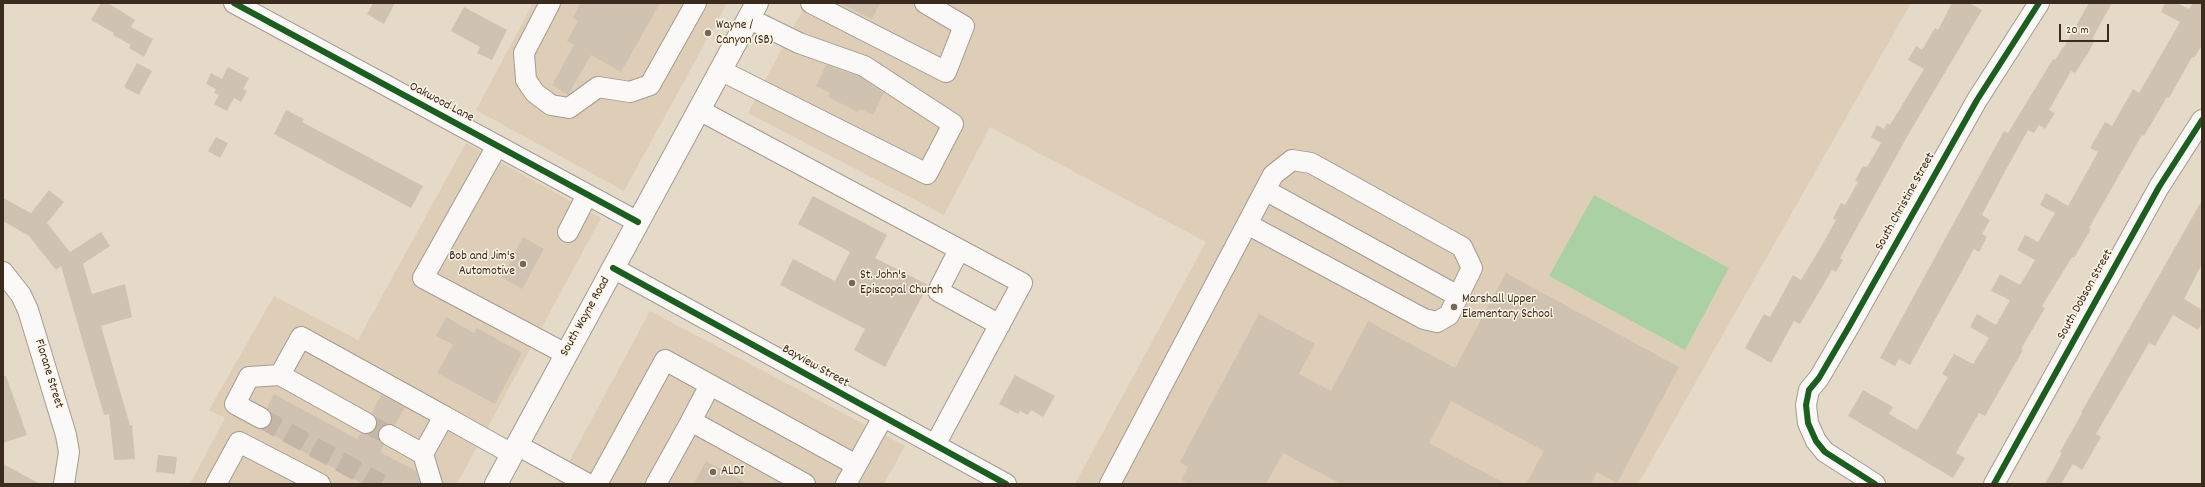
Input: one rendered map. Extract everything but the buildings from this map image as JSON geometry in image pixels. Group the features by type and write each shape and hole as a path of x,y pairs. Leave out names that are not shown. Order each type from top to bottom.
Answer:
{"main road":[{"name":"South Wayne Road","path":"496,484 752,10"}],"street":[{"name":"Oakwood Lane","path":"234,3 638,222"},
{"path":"550,3 524,53 526,80 535,93 551,105 569,108 598,87 630,92 650,85 696,3"},
{"path":"811,3 946,72 964,26 925,3"},
{"name":"South Christine Street","path":"1875,484 1825,452 1816,441 1807,416 1806,405 1809,390 1819,378 1850,325 1977,100 2039,3"},
{"path":"720,70 927,174 953,124 864,66 799,43 752,10"},
{"path":"699,110 1022,283 935,445"},
{"name":"South Dobson Street","path":"1994,484 2159,187 2202,120"},
{"path":"497,146 424,278 566,354"},
{"path":"1110,484 1246,224 1265,190 1274,175 1292,160 1311,163 1462,247 1472,268 1449,315 1437,322 1424,319 1246,224"},
{"path":"1265,190 1458,296"},
{"path":"568,232 587,195"},
{"path":"959,250 938,291 1000,325"},
{"name":"Bayview Street","path":"613,268 935,445 997,482"},
{"name":"Florane Street","path":"3,272 21,295 28,310 66,435 69,452 64,484"},
{"path":"280,375 301,337 444,416 588,484"},
{"path":"597,484 665,360 856,466"},
{"path":"261,418 235,404 249,377 280,375 366,423"},
{"path":"656,484 710,385"},
{"path":"423,454 444,416"},
{"path":"846,484 883,417"},
{"path":"691,421 805,484"},
{"path":"389,435 423,454 432,484"},
{"path":"216,484 239,442 320,484"}],"shaded area":[{"path":"533,3 727,3 624,191 476,110"},
{"name":"Marshall Upper Elementary School","path":"806,3 1911,3 1638,484 1075,484 1206,242 990,127 944,215 748,113"},
{"path":"466,143 601,218 457,484 190,484 225,418 209,410 274,296 358,340"},
{"path":"650,311 905,446 884,484 557,484"}],"green space":[{"path":"1594,195 1729,268 1685,350 1549,276"}],"tunnel":[{"path":"261,418 381,484"},
{"path":"366,423 389,435"}],"cycle path":[{"path":"234,3 638,222"},
{"path":"1875,484 1825,452 1816,441 1808,423 1806,405 1809,390 1819,378 1850,325 1977,100 2039,3"},
{"path":"1994,484 2159,187 2202,120"},
{"path":"613,268 1006,484"}],"place":[{"name":"Wayne / Canyon (SB)","path":"708,33"},
{"name":"Bob and Jim's Automotive","path":"523,264"},
{"name":"St. John's Episcopal Church","path":"852,283"},
{"name":"Marshall Upper Elementary School","path":"1454,307"},
{"name":"ALDI","path":"713,472"}]}
